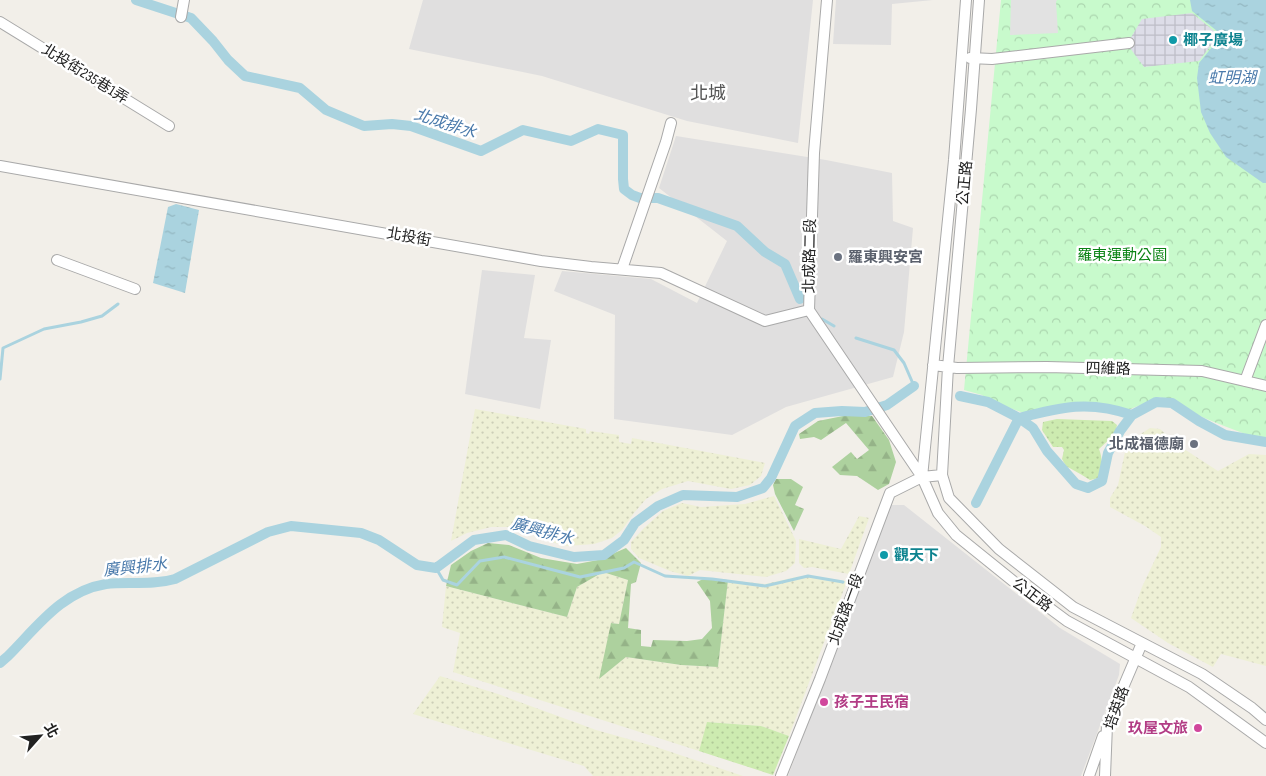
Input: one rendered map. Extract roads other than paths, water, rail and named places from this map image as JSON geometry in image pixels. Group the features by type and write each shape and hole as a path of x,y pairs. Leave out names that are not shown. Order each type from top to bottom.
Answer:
{"street":[{"name":"北成路二段","path":"828,0 814,152 809,310 922,477"},
{"name":"公正路","path":"966,0 954,160 922,477 938,513 962,540 1013,581 1067,621 1189,687 1266,743"},
{"name":"公正路","path":"979,0 948,367 942,475 949,498 999,549 1074,607 1202,674 1252,708 1266,720"},
{"name":"北投街235巷1弄","path":"0,22 169,126"},
{"path":"961,57 992,59 1129,44"},
{"path":"622,269 670,123"},
{"name":"北投街","path":"0,166 541,261 661,273 765,321 809,310"},
{"path":"57,260 135,289"},
{"path":"1245,381 1266,325"},
{"path":"933,365 948,367"},
{"name":"四維路","path":"948,367 1047,367 1202,371 1266,386"},
{"name":"北成路一段","path":"781,776 820,679 890,493 922,477 942,475"},
{"name":"培英路","path":"1106,776 1107,725 1142,643"},
{"path":"1089,776 1107,725"}],"water":[{"name":"虹明湖","path":"1190,0 1266,0 1266,183 1263,183 1226,157 1210,133 1201,112 1197,78 1199,63 1222,35 1192,11"},
{"path":"176,204 199,210 185,293 153,283 168,207"}],"waterway":[{"name":"北成排水","path":"136,0 191,18 228,60 245,76 300,88 326,110 364,126 392,124 411,126 481,151 523,130 571,141 598,129 623,135 624,189 640,198 658,198 737,226 765,252 785,264 800,299"},
{"path":"0,379 3,348 44,329 102,316 118,304"},
{"name":"北成排水","path":"822,319 834,326"},
{"name":"北成排水","path":"856,338 894,350 904,363 914,386"},
{"name":"廣興排水","path":"0,663 51,612 76,594 106,584 157,582 175,579 268,532 291,526 361,533 379,540 417,565 436,568 474,540 506,535 529,546 574,557 604,555 624,540 635,523 658,506 683,495 737,497 763,488 771,478 795,426 815,413 865,412 887,405 914,386"},
{"path":"960,396 988,402 1019,418 1033,428 1047,451 1076,484 1088,488 1102,481 1108,453 1120,431 1132,415 1156,402 1172,403 1225,435 1266,442"},
{"path":"976,503 1019,418 1062,408 1088,406 1117,410 1132,415"},
{"path":"436,568 443,580 457,585 480,561 504,557 580,577 624,568 634,562 665,576 712,579 765,586 808,576 843,582"}],"place":[{"name":"椰子廣場","path":"1173,40"},
{"name":"羅東興安宮","path":"838,257"},
{"name":"北成福德廟","path":"1194,444"},
{"name":"觀天下","path":"884,555"},
{"name":"孩子王民宿","path":"824,702"},
{"name":"玖屋文旅","path":"1198,728"}],"district":[{"name":"北城","path":"708,93"}],"park label":[{"name":"羅東運動公園","path":"1122,255"}]}
